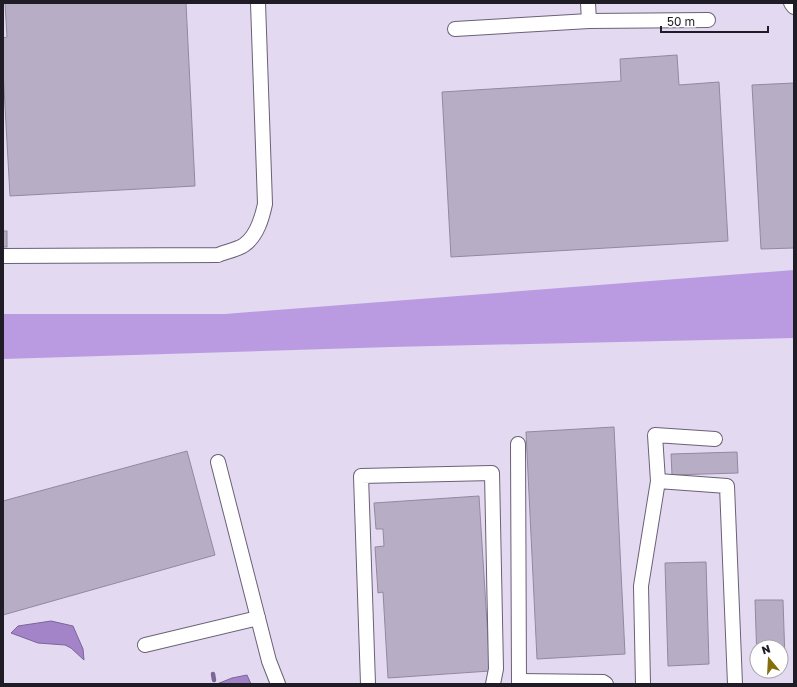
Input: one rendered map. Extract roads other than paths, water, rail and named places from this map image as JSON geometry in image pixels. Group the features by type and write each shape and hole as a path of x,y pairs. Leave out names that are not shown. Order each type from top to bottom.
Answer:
{"lane":[{"path":"3,256 218,255 244,245 255,234 261,220 265,204 258,3"},
{"path":"588,3 589,21"},
{"path":"791,3 794,7"},
{"path":"455,29 589,21 708,20"},
{"path":"643,684 641,586 658,481 655,435 715,439"},
{"path":"518,444 519,682 603,682 606,684"},
{"path":"218,462 269,661 278,684"},
{"path":"368,684 361,476 492,473 496,669 493,684"},
{"path":"658,481 727,486 735,684"},
{"path":"145,645 258,618"}],"waterway":[{"path":"213,674 214,680"}]}
